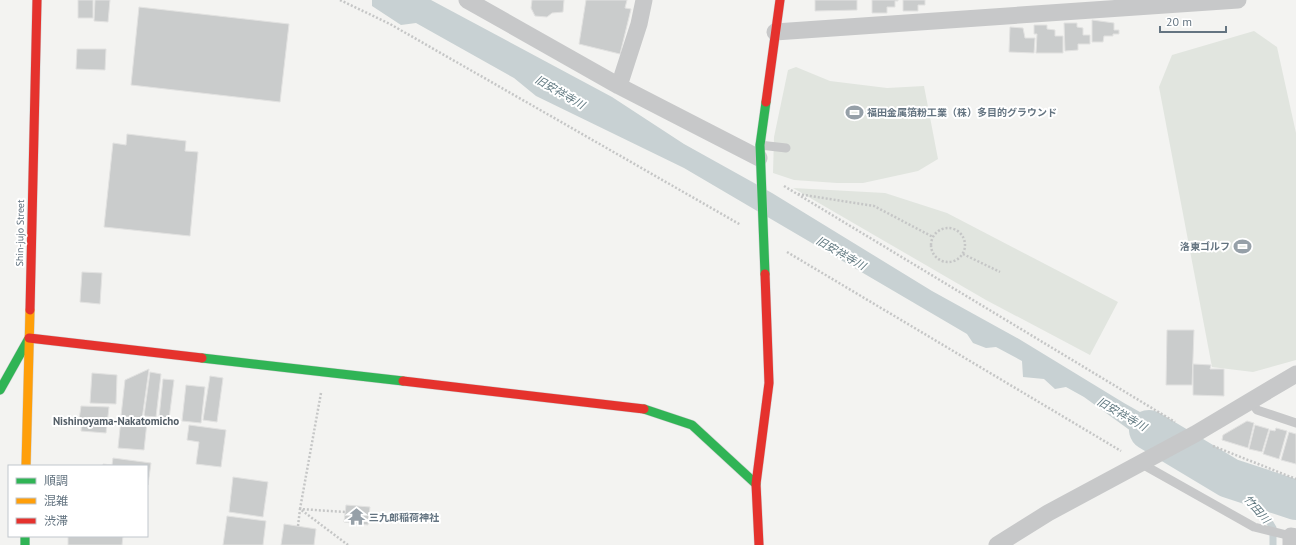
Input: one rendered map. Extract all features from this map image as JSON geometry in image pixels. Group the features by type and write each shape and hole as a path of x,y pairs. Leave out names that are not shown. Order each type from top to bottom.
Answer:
{"street":[{"name":"Shin-jujo Street","path":"26,465 37,0"},
{"path":"467,0 619,86 760,158"},
{"path":"619,86 639,24 644,0"},
{"path":"759,545 756,484 769,383 760,158 780,0"},
{"path":"775,32 1238,0"},
{"path":"0,390 29,338 649,410 692,425 756,484"},
{"path":"997,545 1048,513 1196,434 1296,374"}],"lane":[{"path":"760,158 786,148"},
{"path":"1251,401 1257,410 1296,423"},
{"path":"1142,464 1254,527 1290,538"}],"path":[{"path":"760,158 797,194 1214,446 1296,479"},
{"path":"797,194 874,206 933,238"},
{"path":"944,228 956,230 964,238 965,249 963,254 960,258 950,263 939,260 932,252 931,246 933,238 944,228"},
{"path":"963,254 1000,272"},
{"path":"298,526 320,400"},
{"path":"300,510 345,512"},
{"path":"300,510 348,545"}],"shaded area":[{"name":"洛東ゴルフ","path":"1254,31 1277,47 1296,133 1296,360 1253,372 1212,367 1159,87 1172,55"},
{"name":"福田金属箔粉工業（株）多目的グラウンド","path":"796,67 830,81 887,88 924,86 938,159 918,171 863,183 794,180 773,173 774,137 788,70"},
{"path":"793,188 885,193 947,213 1118,302 1090,355 986,300"}],"water":[{"path":"372,0 431,0 612,97 684,144 772,193 932,291 1019,339 1124,403 1207,450 1182,468 1084,397 1066,387 1055,389 1044,379 1023,377 1022,361 996,347 986,348 973,343 967,334 684,168 536,96 514,78 416,23 401,25 372,6"}],"building":[{"path":"78,0 93,0 93,18 78,18"},
{"path":"95,0 110,0 108,22 94,21"},
{"path":"532,0 564,0 563,12 552,13 547,17 535,16 531,8"},
{"path":"586,0 627,0 625,8 631,9 620,54 579,44"},
{"path":"815,0 857,0 857,10 815,11"},
{"path":"872,0 898,1 895,1 895,7 887,7 887,13 872,13"},
{"path":"903,0 925,0 925,5 918,5 918,11 903,11"},
{"path":"139,7 289,24 280,102 131,85"},
{"path":"1092,20 1114,23 1114,30 1119,30 1119,34 1104,36 1103,42 1092,42"},
{"path":"1064,23 1077,23 1077,27 1083,28 1083,35 1090,35 1090,44 1078,44 1078,50 1065,51"},
{"path":"1034,25 1047,25 1047,29 1055,30 1055,36 1063,36 1063,53 1036,53 1037,34 1034,34"},
{"path":"1010,27 1023,28 1025,38 1035,38 1034,53 1009,52"},
{"path":"77,49 106,49 105,70 76,69"},
{"path":"127,134 186,141 185,151 198,152 190,236 104,227 113,143 126,145"},
{"path":"82,272 102,273 100,304 80,302"},
{"path":"1167,330 1194,330 1192,385 1166,385"},
{"path":"1193,364 1211,365 1210,369 1224,369 1224,396 1193,395"},
{"path":"149,369 142,419 121,416 125,380"},
{"path":"150,372 161,374 156,417 144,416"},
{"path":"92,373 117,375 116,404 90,403"},
{"path":"210,376 223,378 217,422 203,420"},
{"path":"163,379 174,380 169,419 159,418"},
{"path":"186,385 205,387 201,423 182,421"},
{"path":"81,406 109,407 106,433 81,431 82,420 79,420"},
{"path":"121,419 147,422 144,450 118,448"},
{"path":"1247,421 1254,423 1248,448 1222,440 1223,435"},
{"path":"189,425 226,430 221,467 196,464 199,442 187,440"},
{"path":"1255,425 1269,429 1262,452 1249,449"},
{"path":"1276,428 1287,431 1279,459 1263,454 1270,430 1275,431"},
{"path":"1289,432 1296,434 1296,464 1281,460"},
{"path":"113,458 151,463 148,485 148,465 112,465"},
{"path":"233,477 268,482 263,517 229,512"},
{"name":"三九郎稲荷神社","path":"346,505 370,507 368,525 344,522"},
{"path":"227,516 266,521 263,545 223,545"},
{"path":"284,524 316,529 314,545 281,545"},
{"path":"68,537 123,537 122,545 68,545"}],"waterway":[{"name":"旧安祥寺川","path":"1149,430 1229,478 1296,500"},
{"name":"竹田川","path":"1229,478 1267,518 1273,528 1273,545"}],"traffic: fast":[{"path":"765,274 760,145 766,102"},
{"path":"0,390 28,340"},
{"path":"202,358 403,381"},
{"path":"644,409 692,425 756,484"},
{"path":"25,537 25,545"}],"traffic: slow":[{"path":"26,465 30,310"}],"traffic: jam":[{"path":"30,310 37,0"},
{"path":"766,102 780,0"},
{"path":"759,545 756,484 769,383 765,274"},
{"path":"29,338 202,358"},
{"path":"403,381 644,409"}],"place":[{"name":"福田金属箔粉工業（株）多目的グラウンド","path":"854,112"},
{"name":"洛東ゴルフ","path":"1243,246"},
{"name":"三九郎稲荷神社","path":"356,517"}],"district":[{"name":"Nishinoyama-Nakatomicho","path":"116,421"}]}
